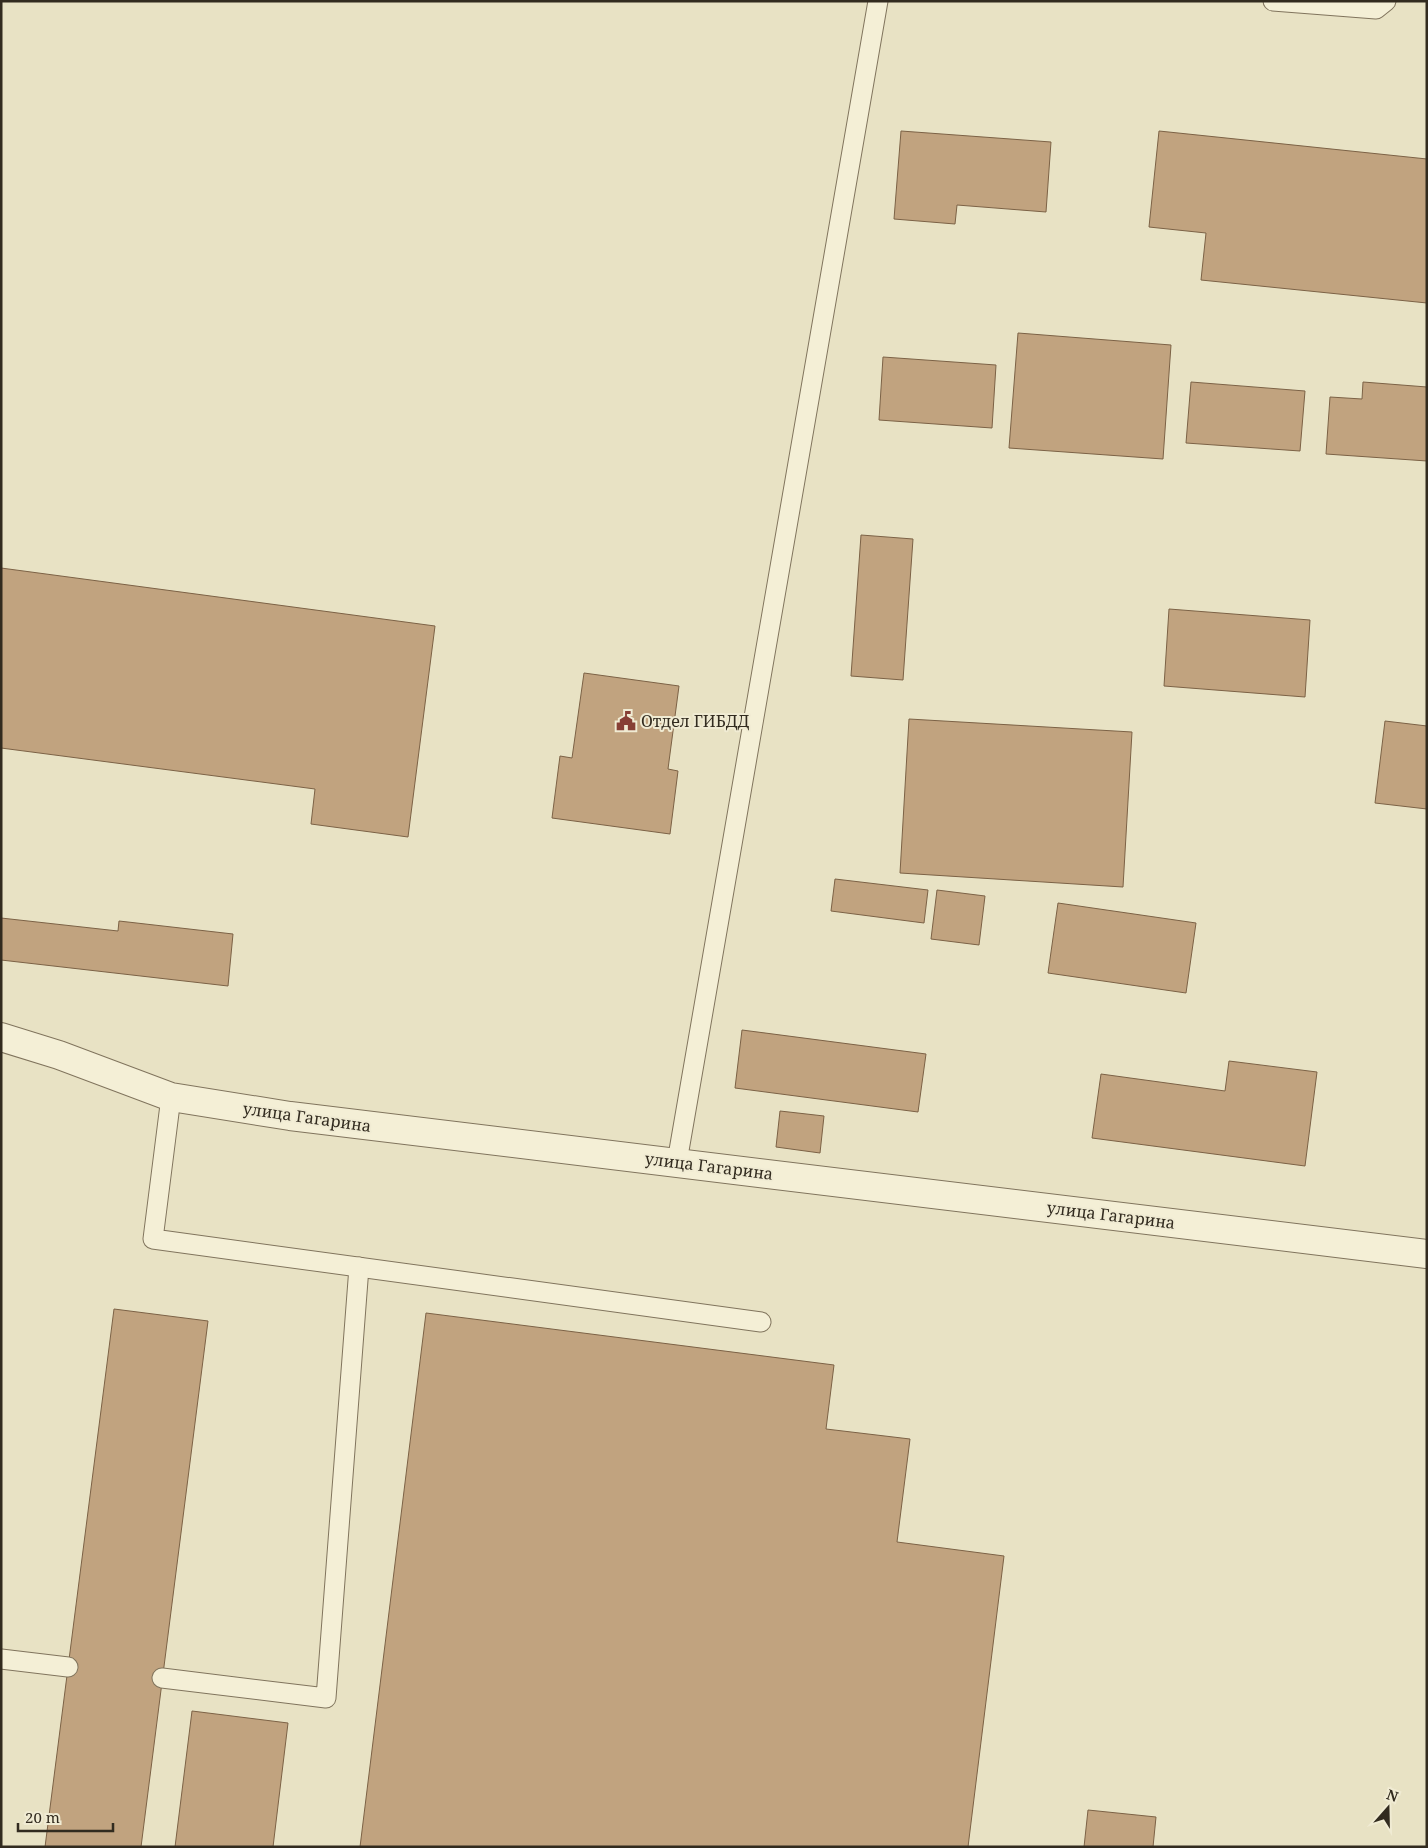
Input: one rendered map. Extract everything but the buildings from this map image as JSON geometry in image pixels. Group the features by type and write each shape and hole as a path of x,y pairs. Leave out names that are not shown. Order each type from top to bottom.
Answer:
{"street":[{"name":"улица Гагарина","path":"1,1037 59,1055 171,1097 290,1116 1427,1254"}],"lane":[{"path":"677,1162 878,1"},
{"path":"1273,1 1376,9 1386,1"},
{"path":"171,1097 153,1239 761,1322"},
{"path":"162,1678 326,1698 359,1267"},
{"path":"1,1659 68,1668"}],"place":[{"name":"Отдел ГИБДД","path":"626,721"}]}
